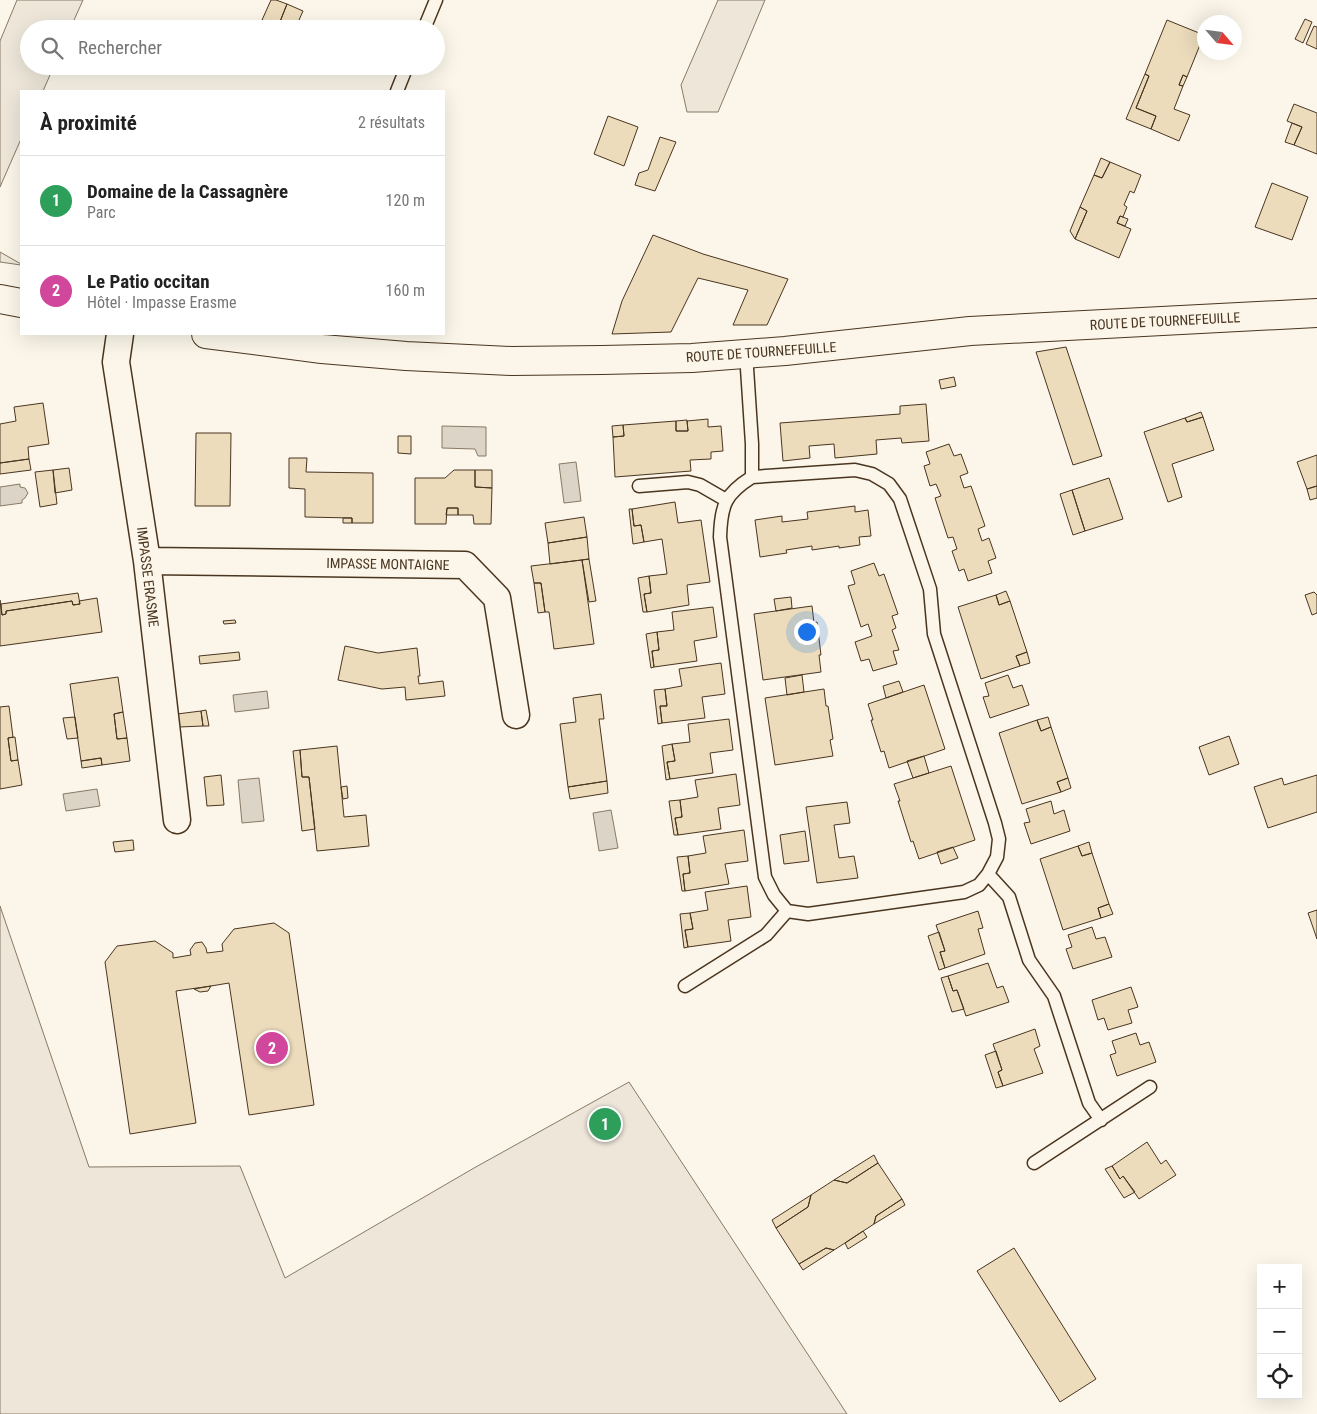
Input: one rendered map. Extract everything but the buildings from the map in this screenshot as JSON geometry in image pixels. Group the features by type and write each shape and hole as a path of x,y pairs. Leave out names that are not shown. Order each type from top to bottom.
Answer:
{"street":[{"path":"0,299 20,303"},
{"name":"ROUTE DE TOURNEFEUILLE","path":"221,335 294,340 322,349 406,356 511,361 602,360 692,358 785,351 970,331 1317,313"},
{"name":"IMPASSE ERASME","path":"120,335 116,362 147,561 177,820"},
{"name":"IMPASSE MONTAIGNE","path":"147,561 465,565 497,598 516,715"}],"lane":[{"path":"428,20 436,0"},
{"path":"396,90 403,75"},
{"path":"746,353 752,444 752,477"},
{"path":"855,470 872,474 889,484 900,499 930,589 934,634 999,839 997,857 988,874 978,885 964,892 808,914 787,911 774,895 765,877 720,537 721,518 726,500 738,486 752,477 855,470"},
{"path":"638,486 688,482 700,485 726,500"},
{"path":"988,874 1009,897 1029,960 1054,996 1089,1103 1100,1120"},
{"path":"685,986 766,935 787,911"},
{"path":"1034,1163 1150,1087"}],"shaded area":[{"path":"17,0 83,0 74,20 20,20 20,75 50,75 43,90 20,90 20,141 0,187 0,41"},
{"path":"718,0 765,0 718,112 687,112 681,85"},
{"path":"0,252 20,265 0,262"},
{"path":"442,426 486,427 486,456 478,456 475,449 442,448"},
{"path":"576,462 581,501 564,503 559,464"},
{"path":"20,484 20,487 25,488 28,493 22,500 22,503 0,506 0,487"},
{"path":"267,691 269,708 235,712 233,695"},
{"path":"259,778 264,821 242,823 238,780"},
{"path":"97,789 100,806 66,811 63,794"},
{"path":"611,810 618,848 599,851 593,813"},
{"path":"0,906 89,1167 240,1166 285,1278 474,1168 629,1082 847,1414 0,1414"}],"place":[{"name":"Le Patio occitan","path":"272,1048"},
{"name":"Domaine de la Cassagnère","path":"605,1124"}]}
